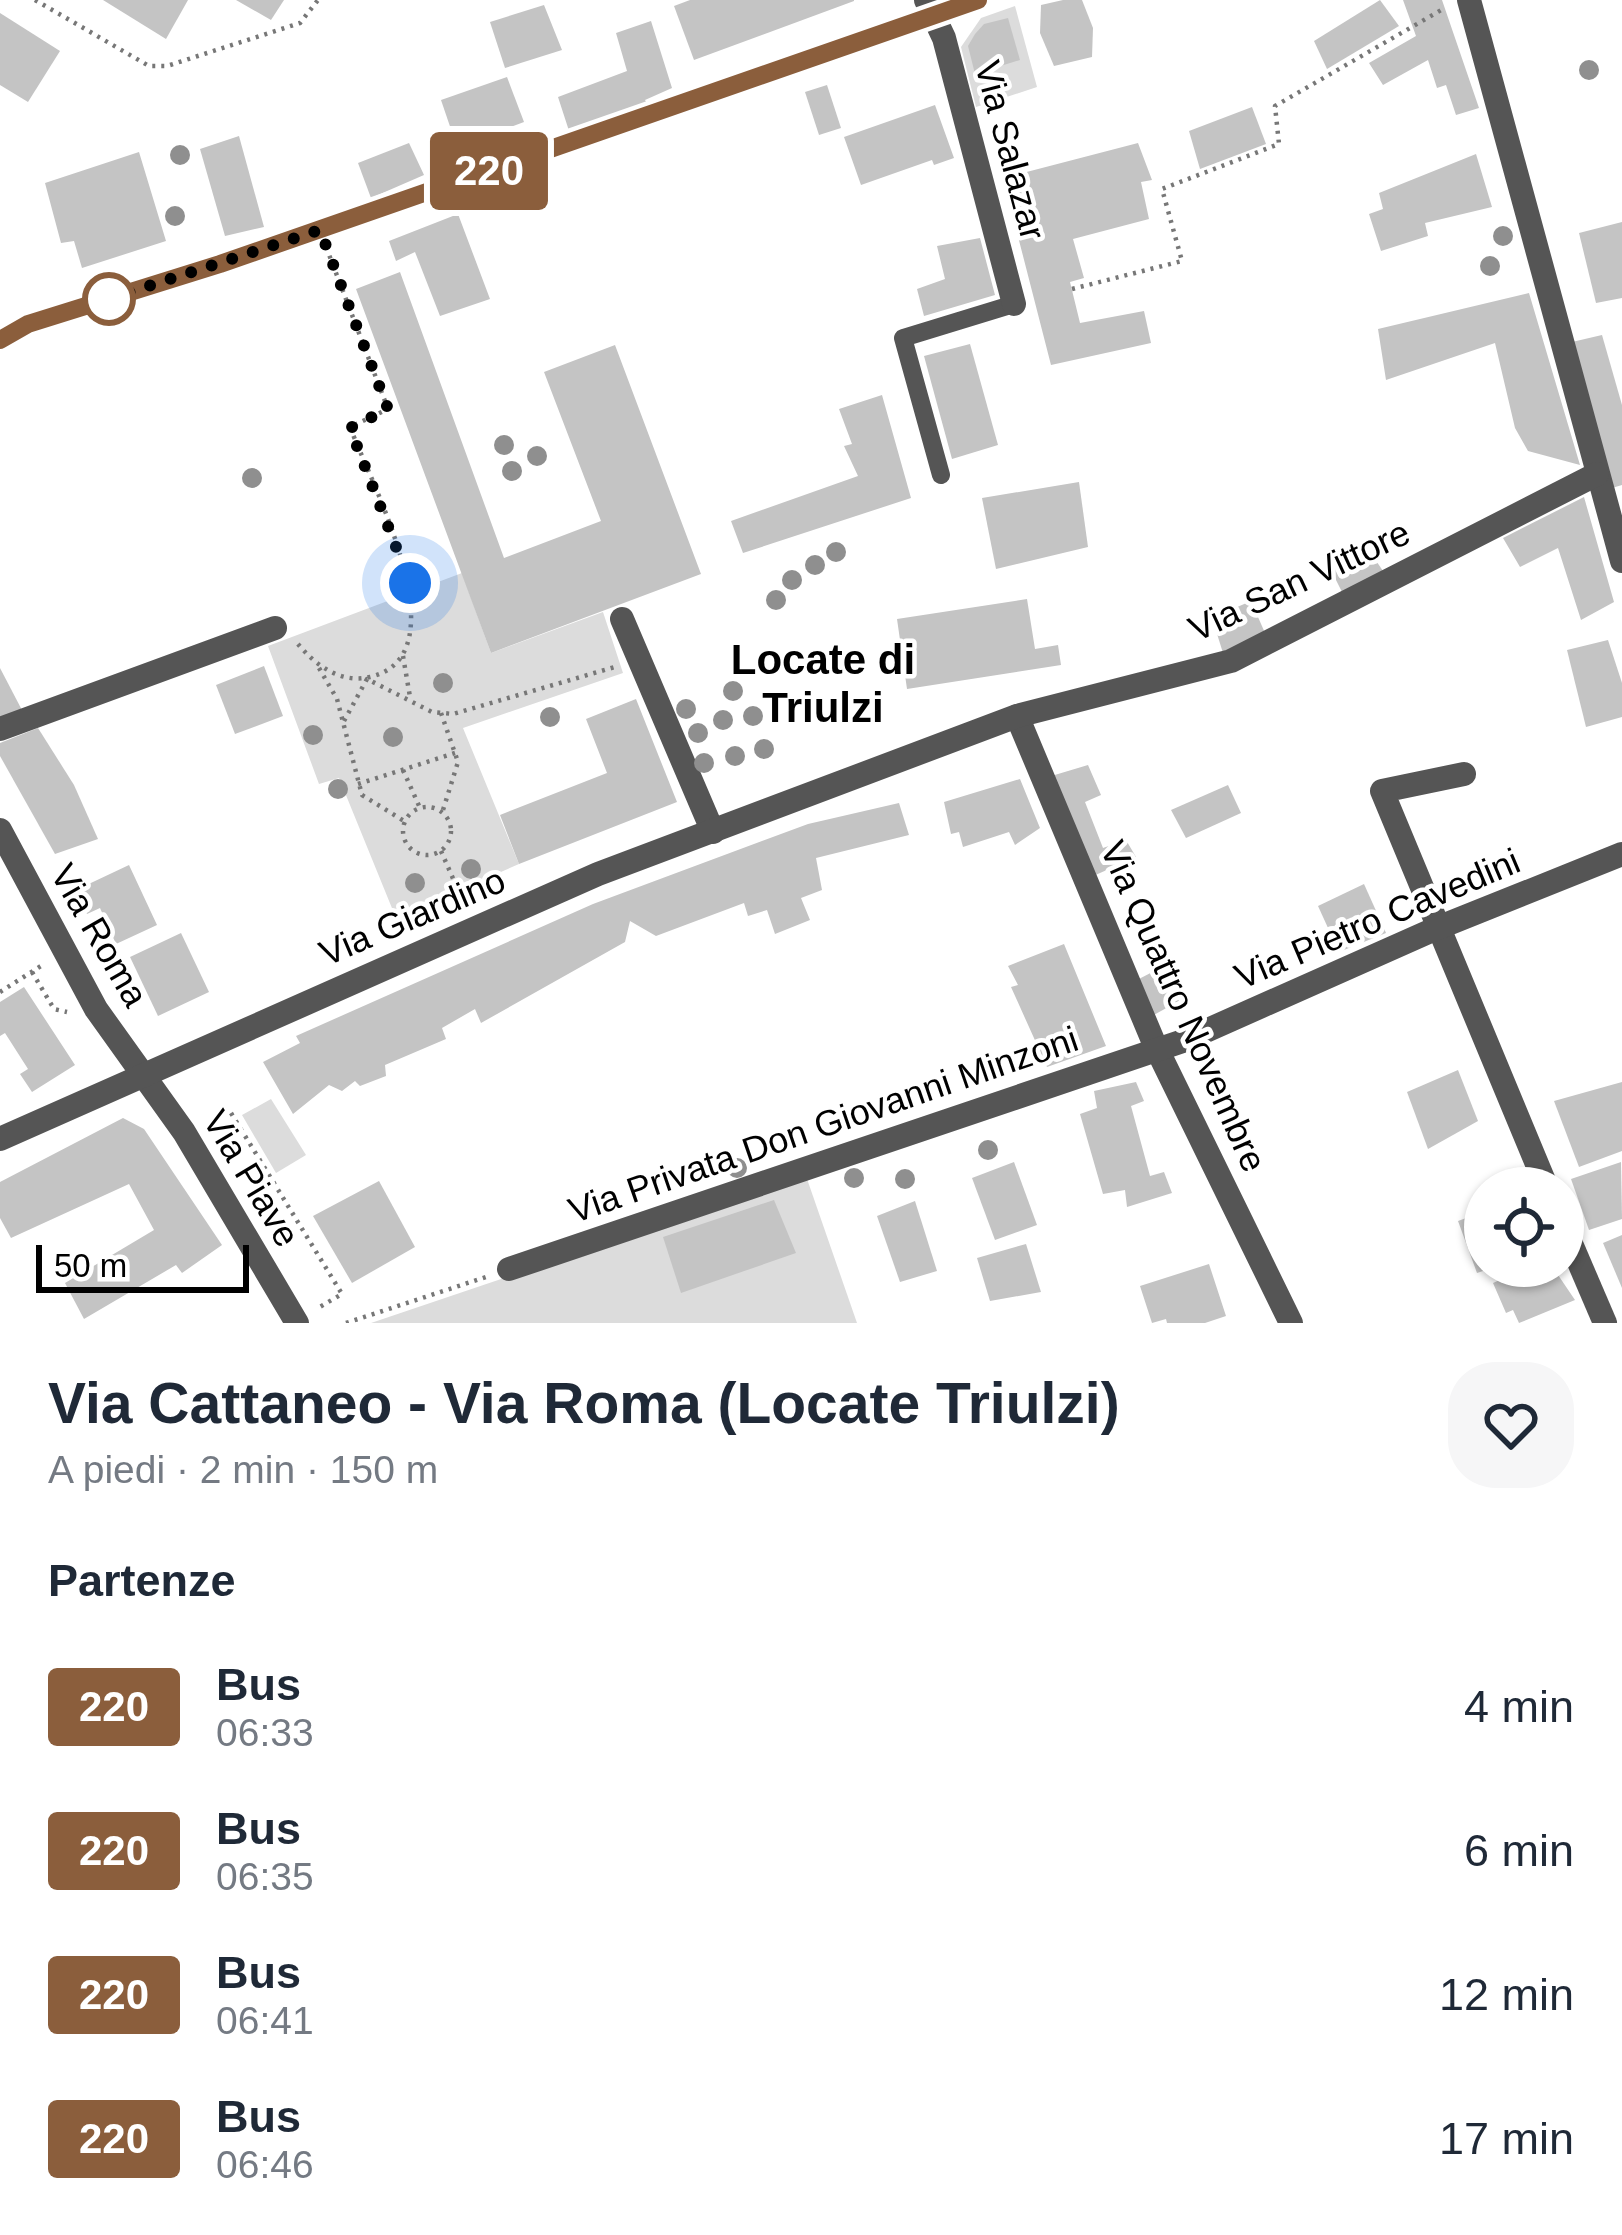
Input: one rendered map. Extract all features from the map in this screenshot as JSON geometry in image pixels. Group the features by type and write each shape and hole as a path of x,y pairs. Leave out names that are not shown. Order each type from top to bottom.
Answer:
{"street":[{"path":"0,340 28,324 320,230 929,8 978,0"},
{"path":"1468,0 1598,474 1615,508 1622,561"},
{"name":"Via Salazar","path":"929,8 944,38 1014,304"},
{"path":"941,475 903,338 1014,304"},
{"name":"Via San Vittore","path":"713,832 1017,716 1231,661 1598,474"},
{"path":"622,619 713,832"},
{"path":"0,730 275,628"},
{"name":"Via Quattro Novembre","path":"1017,716 1284,1321"},
{"path":"1464,774 1382,790 1435,929 1538,1167"},
{"name":"Via Roma","path":"0,830 96,1009 142,1072"},
{"name":"Via Giardino","path":"0,1139 474,927 713,832"},
{"name":"Via Pietro Cavedini","path":"1160,1048 1622,854"},
{"name":"Via Privata Don Giovanni Minzoni","path":"509,1269 1160,1048"},
{"name":"Via Piave","path":"142,1072 297,1323"},
{"path":"1584,1273 1606,1323"}],"path":[{"path":"35,0 149,66 167,66 300,23 318,0"},
{"path":"1072,289 1182,261 1162,189 1279,143 1275,106 1457,0"},
{"path":"320,230 388,409 350,428 410,583 414,617 393,668 367,679 344,721"},
{"path":"275,628 290,627 316,664 344,721 367,803 404,821 412,850 441,851"},
{"path":"403,653 403,675 413,702"},
{"path":"316,664 340,676 367,679 441,713 478,711 638,660"},
{"path":"441,713 457,753 456,776 443,812 452,830 441,851"},
{"path":"358,784 457,753"},
{"path":"404,770 420,808"},
{"path":"404,821 420,808 443,812"},
{"path":"441,851 474,927"},
{"path":"0,992 64,951"},
{"path":"231,1113 342,1294 316,1309 324,1323"},
{"path":"346,1323 509,1269"}],"shaded area":[{"path":"1015,6 1037,87 976,107 961,47 981,18"},
{"path":"462,573 491,653 603,612 623,673 463,728 519,864 396,918 339,778 319,784 268,646"},
{"path":"271,1099 306,1155 276,1173 242,1115"},
{"path":"806,1176 857,1323 371,1323"}],"building":[{"path":"103,0 188,0 166,39"},
{"path":"236,0 284,0 271,20"},
{"path":"690,0 854,1 694,60 674,6"},
{"path":"1082,0 1093,28 1092,57 1054,66 1040,33 1041,5"},
{"path":"1380,0 1399,26 1327,69 1314,41"},
{"path":"1403,0 1442,0 1479,108 1456,115 1446,85 1437,88 1428,60 1383,85 1369,63 1416,36"},
{"path":"544,5 562,50 505,68 490,22"},
{"path":"0,13 60,51 28,102 0,85"},
{"path":"1008,18 1020,60 975,74 968,46 975,34 984,24"},
{"path":"651,21 672,88 645,100 649,107 571,137 558,97 627,71 616,33"},
{"path":"507,77 524,122 457,147 441,100"},
{"path":"827,85 841,128 819,135 805,92"},
{"path":"935,105 954,158 934,165 932,160 861,185 844,137"},
{"path":"1252,107 1266,144 1200,169 1189,131"},
{"path":"239,136 264,227 225,236 200,149"},
{"path":"409,143 424,175 371,198 358,163"},
{"path":"1138,143 1152,180 1141,182 1149,219 1073,239 1084,278 1070,282 1080,323 1144,311 1151,343 1051,365 1003,178"},
{"path":"139,152 166,241 82,268 74,241 61,243 45,183"},
{"path":"1476,154 1492,207 1425,223 1428,236 1381,251 1369,214 1383,209 1379,193"},
{"path":"458,214 490,299 440,316 415,252 396,261 389,241"},
{"path":"1622,222 1622,298 1596,303 1579,233"},
{"path":"980,238 995,295 924,316 917,289 945,279 937,246"},
{"path":"400,272 504,558 601,521 544,372 615,345 701,574 491,653 356,289"},
{"path":"1529,293 1580,465 1528,451 1515,428 1495,343 1386,380 1378,329"},
{"path":"1602,335 1622,405 1622,485 1612,488 1572,342"},
{"path":"970,344 998,445 952,459 924,356"},
{"path":"882,395 911,498 743,553 731,521 858,476 844,446 852,444 839,409"},
{"path":"1079,482 1088,547 996,569 982,498"},
{"path":"1584,497 1614,602 1581,620 1558,548 1520,567 1503,538"},
{"path":"1364,543 1383,571 1343,594 1328,564"},
{"path":"1027,599 1035,649 1058,645 1061,665 907,689 897,619"},
{"path":"1251,601 1265,633 1223,653 1212,618"},
{"path":"1608,640 1622,683 1622,717 1586,727 1567,650"},
{"path":"264,666 283,716 235,734 216,685"},
{"path":"0,668 24,714 0,722"},
{"path":"636,699 677,802 519,864 500,815 607,773 586,719"},
{"path":"38,728 74,785 98,839 55,854 0,756 0,743"},
{"path":"1088,765 1101,795 1085,802 1103,848 1126,840 1136,857 1091,877 1048,777"},
{"path":"1020,779 1040,828 1015,845 1009,832 963,847 959,832 951,834 944,802"},
{"path":"1228,785 1241,813 1186,838 1171,810"},
{"path":"899,803 909,835 816,858 822,890 801,898 810,920 775,934 767,910 748,916 744,903 656,936 630,921 625,942 481,1023 475,1009 442,1028 446,1039 385,1065 386,1076 360,1086 355,1081 342,1091 329,1085 293,1114 263,1062 300,1043 296,1036 593,904 808,824"},
{"path":"129,865 157,925 116,944 100,908 87,914 76,890"},
{"path":"1364,884 1386,933 1339,952 1318,906"},
{"path":"181,933 209,992 158,1016 130,957"},
{"path":"1064,944 1106,1046 1047,1067 1011,987 1018,985 1008,966"},
{"path":"1162,967 1179,1001 1152,1016 1137,980"},
{"path":"24,987 75,1065 32,1092 20,1074 28,1069 5,1033 0,1036 0,1002"},
{"path":"1458,1070 1478,1121 1428,1149 1407,1092"},
{"path":"1136,1082 1144,1101 1131,1106 1150,1176 1164,1172 1172,1193 1127,1207 1125,1190 1103,1194 1080,1114 1097,1108 1094,1091"},
{"path":"1622,1082 1622,1151 1579,1167 1554,1101"},
{"path":"123,1118 144,1129 222,1245 182,1273 176,1265 84,1319 65,1283 154,1230 129,1184 11,1238 0,1218 0,1182"},
{"path":"1014,1162 1037,1225 995,1240 972,1178"},
{"path":"1621,1162 1622,1219 1589,1230 1584,1216 1584,1175"},
{"path":"379,1181 415,1247 352,1283 313,1216"},
{"path":"774,1200 796,1253 681,1293 663,1237"},
{"path":"915,1201 937,1271 900,1282 877,1216"},
{"path":"1622,1235 1622,1288 1603,1243"},
{"path":"1026,1244 1041,1292 990,1301 977,1258"},
{"path":"1209,1264 1226,1316 1205,1323 1167,1323 1166,1319 1152,1323 1140,1286"},
{"path":"1495,1287 1566,1287 1575,1300 1519,1323 1513,1310 1506,1313"}],"bus line":[{"name":"220","path":"0,340 28,324 220,264 978,0"}],"district":[{"name":"Locate di Triulzi","path":"823,683"}],"route":[{"path":"109,299 320,230 388,409 350,428 410,583"}]}
